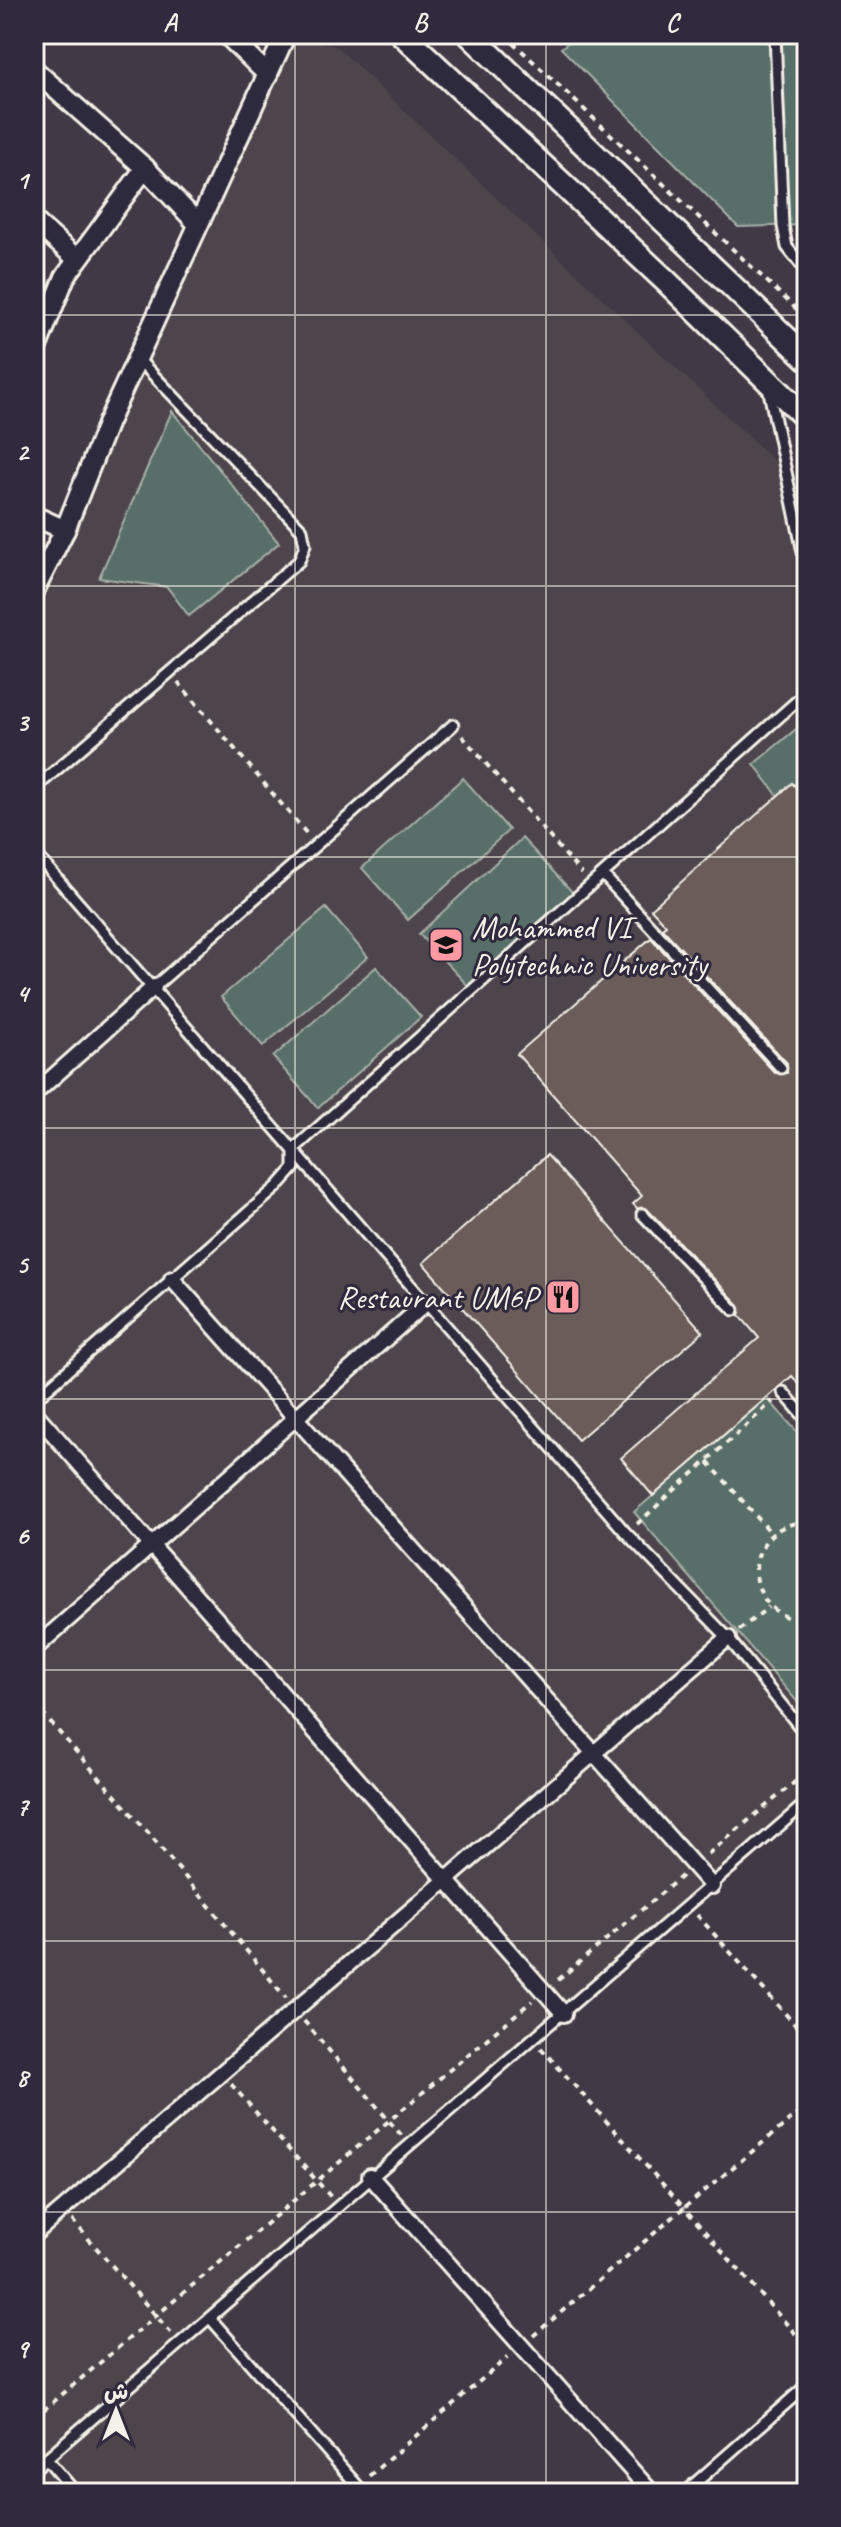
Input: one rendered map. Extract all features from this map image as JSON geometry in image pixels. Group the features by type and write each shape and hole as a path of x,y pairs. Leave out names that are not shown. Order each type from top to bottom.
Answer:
{"street":[{"path":"226,34 268,75"},
{"path":"34,591 65,530 108,422 197,223 286,34"},
{"path":"402,34 667,282 807,419"},
{"path":"469,34 807,358"},
{"path":"34,70 145,168 197,223"},
{"path":"34,354 52,303 77,259 145,168"},
{"path":"34,221 77,259"},
{"path":"34,516 65,530"},
{"path":"34,1094 154,987"},
{"path":"172,1279 712,1886"},
{"path":"34,1649 427,1302"},
{"path":"34,1412 564,2014"},
{"path":"34,2234 728,1638"},
{"path":"370,2176 652,2493"},
{"path":"802,2493 807,2489"}],"lane":[{"path":"775,34 783,226 787,247 807,272"},
{"path":"34,789 299,561 305,545 302,530 138,359"},
{"path":"767,382 807,571"},
{"path":"34,1400 277,1187 294,1168 294,1149 592,887 807,692"},
{"path":"154,987 453,725"},
{"path":"34,852 626,1533 728,1638 807,1736"},
{"path":"604,876 781,1068"},
{"path":"642,1214 734,1310"},
{"path":"783,1392 807,1420"},
{"path":"34,2469 181,2344 370,2176 411,2147 807,1802"},
{"path":"210,2318 364,2493"},
{"path":"684,2493 807,2385"},
{"path":"46,2458 76,2493"}],"path":[{"path":"504,34 807,319"},
{"path":"168,671 316,847"},
{"path":"453,725 592,887"},
{"path":"626,1533 783,1392"},
{"path":"708,1462 772,1534"},
{"path":"807,1522 786,1525 772,1534 756,1561 755,1578 769,1607 792,1621 807,1622"},
{"path":"728,1638 769,1607"},
{"path":"34,1704 152,1837 411,2147"},
{"path":"34,2418 807,1772"},
{"path":"689,1906 807,2038"},
{"path":"534,2040 807,2347"},
{"path":"222,2073 337,2205"},
{"path":"684,2208 807,2106"},
{"path":"62,2209 181,2344"}],"shaded area":[{"path":"289,36 336,46 807,492 807,1803 221,2320 369,2493 34,2493 34,616"}],"green space":[{"path":"579,34 807,34 807,225 738,227 561,48"},
{"path":"172,411 279,543 189,616 167,587 99,578"},
{"path":"807,720 807,799 792,783 778,796 754,764"},
{"path":"463,778 509,830 408,920 362,868"},
{"path":"522,838 575,895 472,990 419,934"},
{"path":"326,908 368,957 263,1046 221,997"},
{"path":"376,967 421,1017 318,1108 273,1057"},
{"path":"767,1398 807,1443 807,1713 634,1512"}],"building":[{"path":"792,783 807,799 807,1393 792,1376 653,1496 621,1458 759,1338 739,1315 739,1305 647,1209 637,1208 633,1204 642,1196 517,1054 651,938 775,1073 787,1073 787,1063 662,928 666,925 651,909"},
{"name":"Restaurant UM6P","path":"547,1155 703,1332 578,1440 423,1263"}],"place":[{"name":"Mohammed VI Polytechnic University","path":"446,945"},
{"name":"Restaurant UM6P","path":"563,1297"}]}
